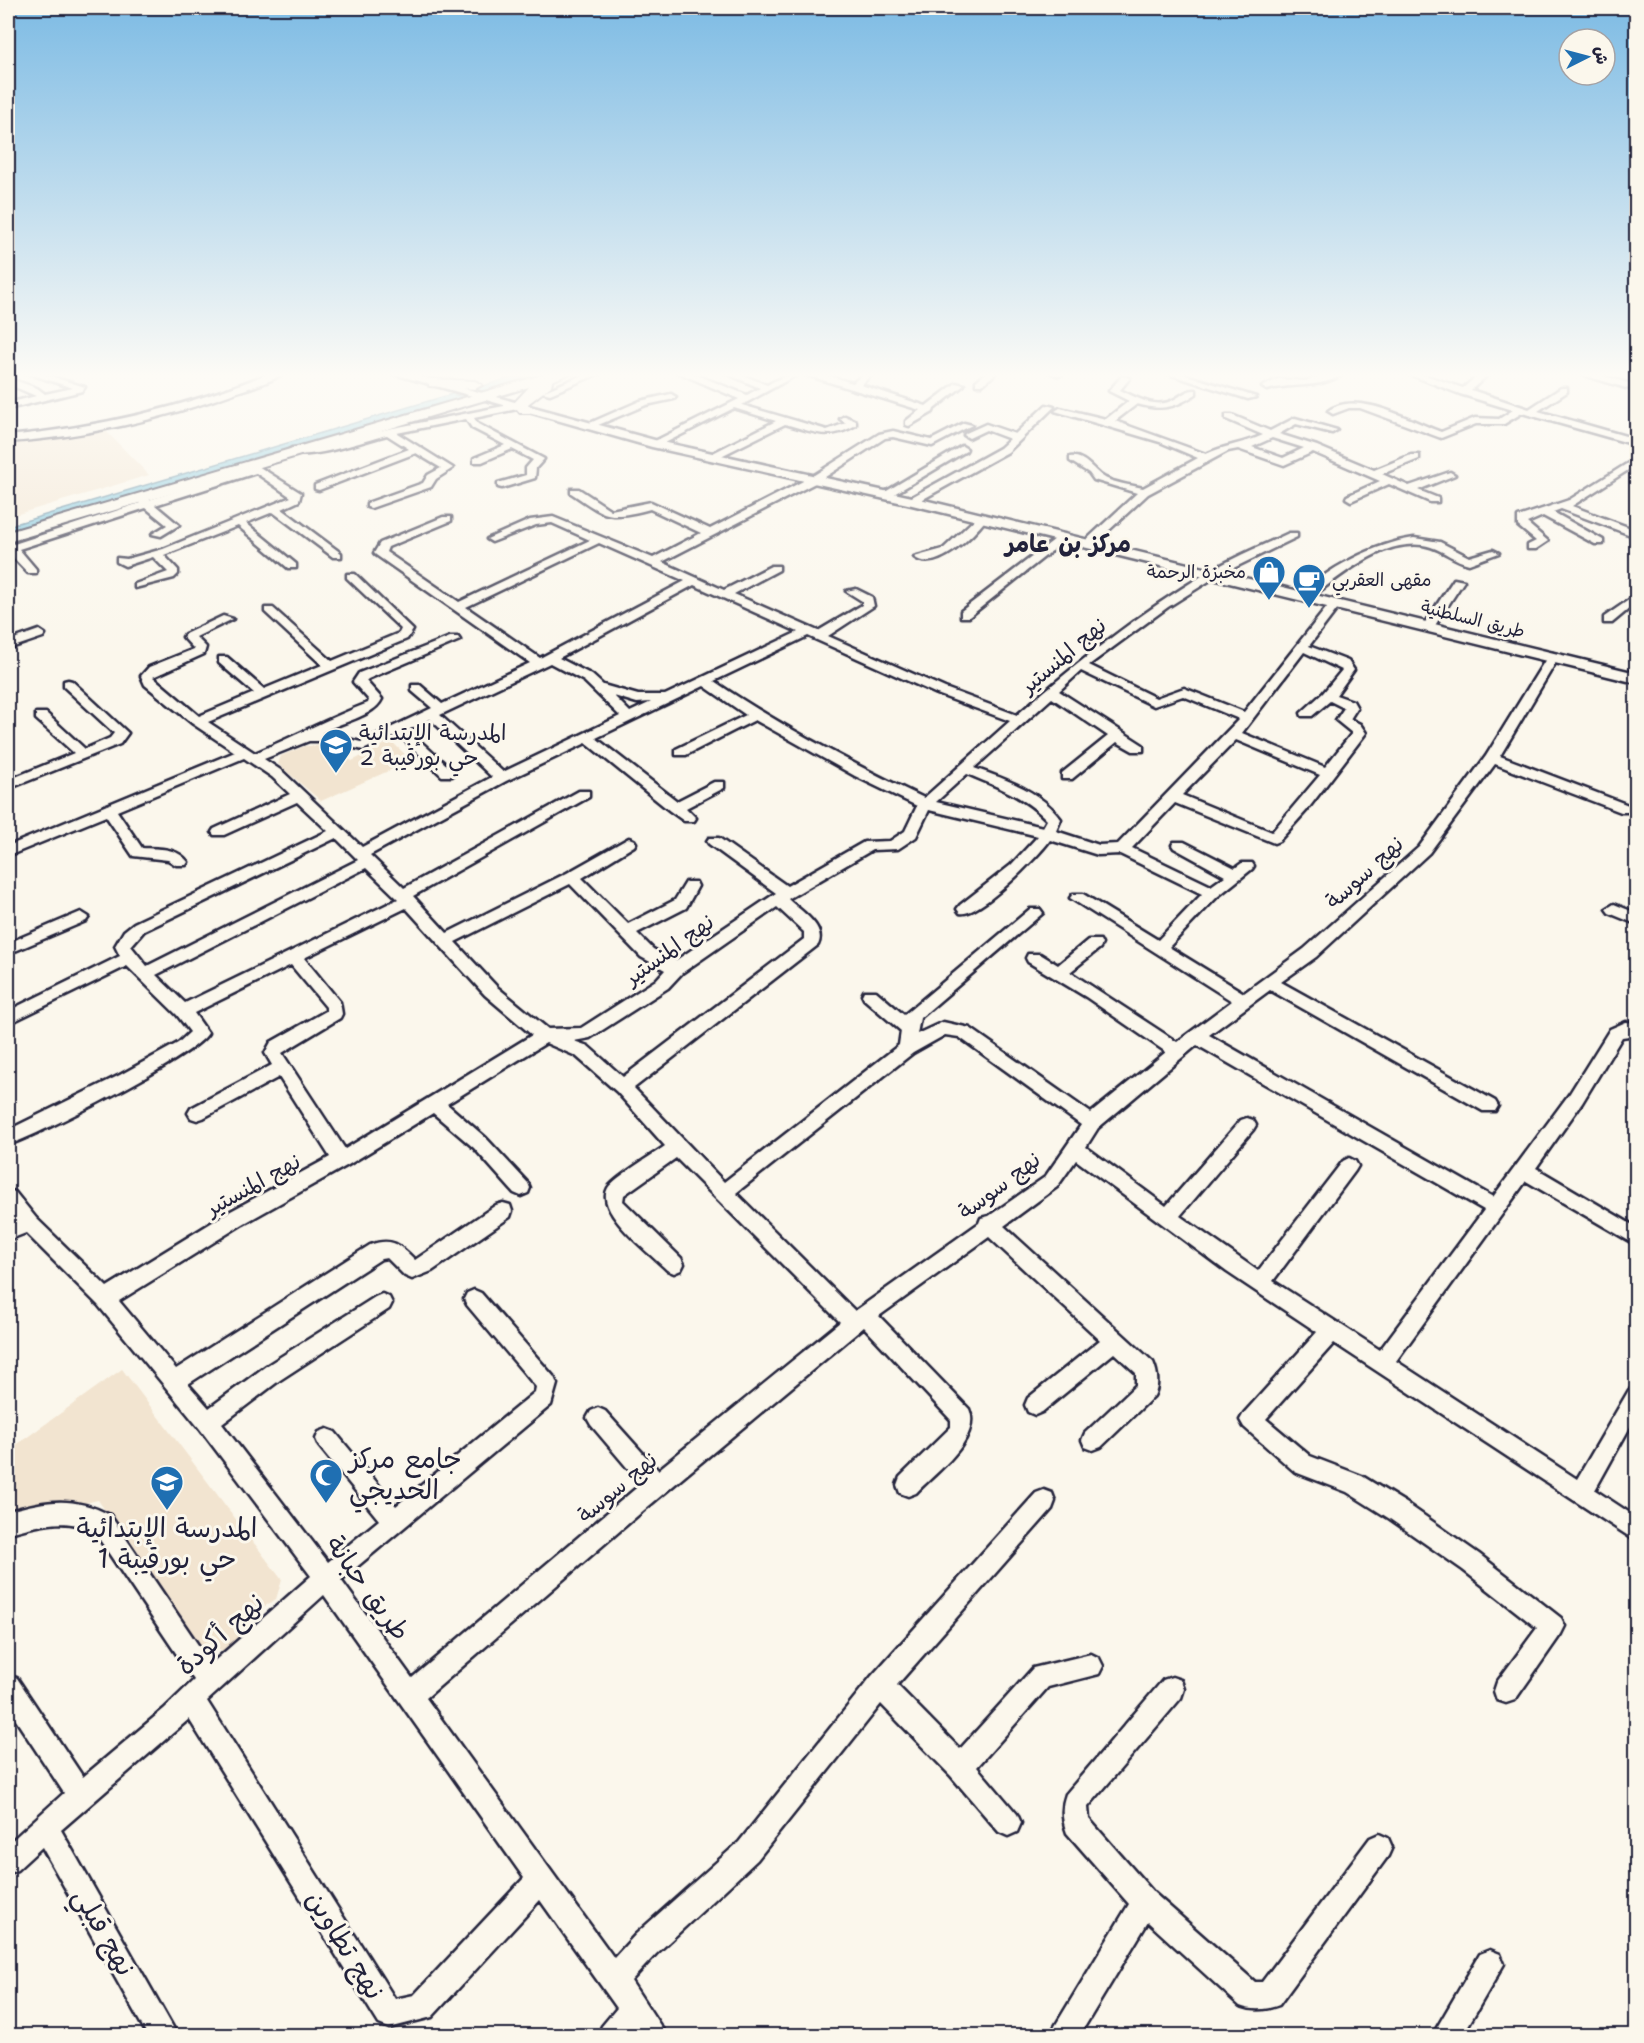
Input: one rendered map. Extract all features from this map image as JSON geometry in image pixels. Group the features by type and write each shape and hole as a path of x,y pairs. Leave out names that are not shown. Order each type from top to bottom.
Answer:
{"highway":[{"path":"8,522 179,467"},
{"path":"9,545 253,467"}],"main road":[{"name":"طريق السلطنية","path":"760,467 912,501 1636,678"}],"street":[{"path":"122,560 125,563 165,552 295,499 297,495 255,467"},
{"path":"320,487 370,467"},
{"path":"371,505 427,485 432,477 448,467"},
{"path":"502,485 528,478 531,476 532,467"},
{"path":"653,562 815,479 833,467"},
{"path":"885,495 931,467"},
{"path":"912,501 973,467"},
{"path":"1087,467 1098,478 1144,492"},
{"path":"1088,544 1144,492 1189,467"},
{"path":"1358,467 1434,500"},
{"path":"1374,474 1390,467"},
{"path":"1532,547 1543,541 1521,521 1562,506 1624,467"},
{"path":"1410,489 1450,475"},
{"path":"1351,498 1390,480"},
{"path":"575,491 609,513 621,513 651,505 710,533"},
{"path":"144,501 174,525 157,534"},
{"path":"1562,506 1636,534"},
{"path":"274,508 337,555"},
{"path":"1544,512 1599,542"},
{"path":"920,557 944,554 982,518"},
{"path":"447,519 384,545 379,550 458,606 545,660 602,689 637,699 669,696"},
{"path":"492,539 546,520 559,522 941,691 1021,721"},
{"path":"240,523 292,566"},
{"name":"نهج المنستير","path":"105,1299 236,1218 342,1160 545,1036 584,1034 662,984 676,969 782,896 869,845 893,846 911,834 925,804 1021,721 1080,666 1164,605 1213,574 1293,535"},
{"path":"965,614 1063,538"},
{"path":"458,606 598,540"},
{"path":"1305,597 1353,564 1387,547 1424,542 1469,561 1493,553"},
{"path":"9,545 32,571"},
{"path":"140,586 170,576 174,572 155,553"},
{"path":"723,595 775,568"},
{"path":"198,721 403,636 407,630 351,576"},
{"path":"308,736 328,737 349,745 363,746 545,660 693,581"},
{"path":"1428,627 1458,581"},
{"path":"145,974 365,857 501,778 588,738 669,696 812,635 868,606 868,599 852,591"},
{"path":"1608,620 1636,598"},
{"path":"1122,849 1234,734 1262,695 1335,604"},
{"path":"269,610 329,665"},
{"path":"227,619 190,636 200,647 198,652 153,670 147,676 149,682 198,721 252,755 300,795 406,897 492,991 545,1036 582,1051 623,1087 676,1147 962,1416 961,1431 908,1485"},
{"path":"8,645 39,634"},
{"path":"8,851 252,755 308,736 330,722 373,705 376,699 359,682 363,676 454,640"},
{"path":"1302,647 1344,664 1348,670 1328,696 1307,713"},
{"name":"نهج سوسة","path":"411,1695 657,1485 860,1319 988,1224 1051,1182 1092,1123 1196,1036 1310,953 1424,850 1492,758 1553,657"},
{"path":"223,660 262,694"},
{"path":"1080,666 1154,702 1161,702 1174,693 1184,692 1247,718"},
{"path":"706,682 755,715 860,773 925,804 1049,834 1098,850 1122,849 1212,892"},
{"path":"8,770 13,782 115,741 121,733 68,684"},
{"path":"416,688 501,778"},
{"path":"602,689 627,716"},
{"path":"1052,692 1091,716 1115,737 1138,748"},
{"path":"1174,797 1274,838 1302,807 1359,733 1355,727 1343,720 1351,708 1348,704 1328,696"},
{"path":"681,752 755,715"},
{"path":"41,716 83,754"},
{"path":"400,729 447,773"},
{"path":"1234,734 1327,773"},
{"path":"1067,776 1115,737"},
{"path":"588,738 689,818"},
{"path":"1492,758 1626,809"},
{"path":"965,769 1024,792 1041,804 1054,819 1049,834 1037,848 965,909"},
{"path":"675,808 719,785"},
{"path":"183,1011 294,957 406,897 584,794"},
{"path":"219,832 300,795"},
{"path":"109,810 138,853 172,855 181,862"},
{"path":"8,1138 126,1080 136,1071 191,1043 200,1033 183,1011 129,958 123,946 129,935 139,927 337,832"},
{"path":"623,1087 812,941 812,930 782,896 714,841"},
{"path":"444,941 572,876 629,843"},
{"path":"1160,948 1212,892 1241,871 1224,867 1179,845"},
{"path":"572,876 647,953 676,969"},
{"path":"626,932 681,903 691,886"},
{"path":"1078,898 1244,1001"},
{"path":"1614,909 1636,919"},
{"path":"907,1048 912,1015 1035,913"},
{"path":"8,949 81,917"},
{"path":"1058,973 1094,944"},
{"path":"294,957 334,1006 334,1014 277,1047 273,1053 342,1160"},
{"path":"8,1018 129,958"},
{"path":"1034,958 1177,1051"},
{"path":"1270,983 1489,1106"},
{"path":"870,995 910,1029"},
{"path":"724,1192 907,1048 943,1028 964,1032 1092,1123"},
{"path":"1383,1363 1576,1098 1616,1033 1626,1028 1636,1029"},
{"path":"1196,1036 1497,1208"},
{"path":"197,1113 282,1067"},
{"path":"435,1104 480,1143 520,1188"},
{"path":"1168,1216 1247,1125"},
{"path":"674,1264 616,1208 614,1201 616,1191 676,1147"},
{"path":"1074,1148 1260,1283 1582,1492 1636,1530"},
{"path":"1260,1283 1349,1166"},
{"path":"1524,1170 1636,1237"},
{"name":"طريق حبانة","path":"8,1198 29,1224 105,1299 207,1422 326,1578 411,1695 540,1880 653,2036"},
{"path":"175,1381 377,1251 391,1249 412,1270 425,1265 503,1211"},
{"path":"8,1232 29,1224"},
{"path":"988,1224 1146,1369 1147,1389 1092,1440"},
{"name":"نهج أكودة","path":"8,1862 80,1795 173,1718 200,1690 326,1578 544,1398 547,1384 474,1299"},
{"path":"207,1422 273,1373 382,1303"},
{"path":"1332,1330 1251,1420 1303,1464 1354,1484 1398,1511 1471,1563 1552,1626 1506,1691"},
{"path":"1035,1405 1115,1340"},
{"path":"1582,1492 1636,1397"},
{"path":"598,1418 657,1485"},
{"path":"327,1439 394,1521"},
{"path":"613,1980 646,1944 748,1851 880,1686 1044,1501"},
{"path":"8,1522 62,1510 78,1510 102,1523 200,1690"},
{"path":"960,1767 1041,1676 1091,1666"},
{"path":"880,1686 960,1767 1008,1823"},
{"path":"8,1687 80,1795"},
{"path":"1172,1689 1075,1803 1076,1824 1145,1902 1250,1996 1269,1995 1379,1847"},
{"name":"نهج تطاوين","path":"200,1690 389,2014 422,2007 540,1880"},
{"name":"نهج قبلي","path":"46,1828 164,2036"},
{"path":"1063,2036 1145,1902"},
{"path":"1446,2036 1490,1964"},
{"path":"612,2036 634,2009"}],"shaded area":[{"path":"8,467 142,467 149,475 8,517"},
{"name":"المدرسة الإبتدائية حي بورقيبة 2","path":"391,741 409,758 392,765 395,768 321,801 278,764 281,756 305,746 328,745 352,761"},
{"name":"المدرسة الإبتدائية حي بورقيبة 1","path":"122,1369 282,1580 276,1599 265,1606 260,1616 251,1620 261,1634 230,1662 220,1649 199,1650 98,1500 8,1521 8,1451"}],"water":[{"path":"205,467 229,467 8,534 8,526"}],"place":[{"name":"مخبزة الرحمة","path":"1269,601"},
{"name":"مقهى العقربي","path":"1309,609"},
{"name":"المدرسة الإبتدائية حي بورقيبة 2","path":"336,774"},
{"name":"جامع مركز الحديجي","path":"326,1504"},
{"name":"المدرسة الإبتدائية حي بورقيبة 1","path":"167,1511"}],"district":[{"name":"مركز بن عامر","path":"1068,544"}]}
